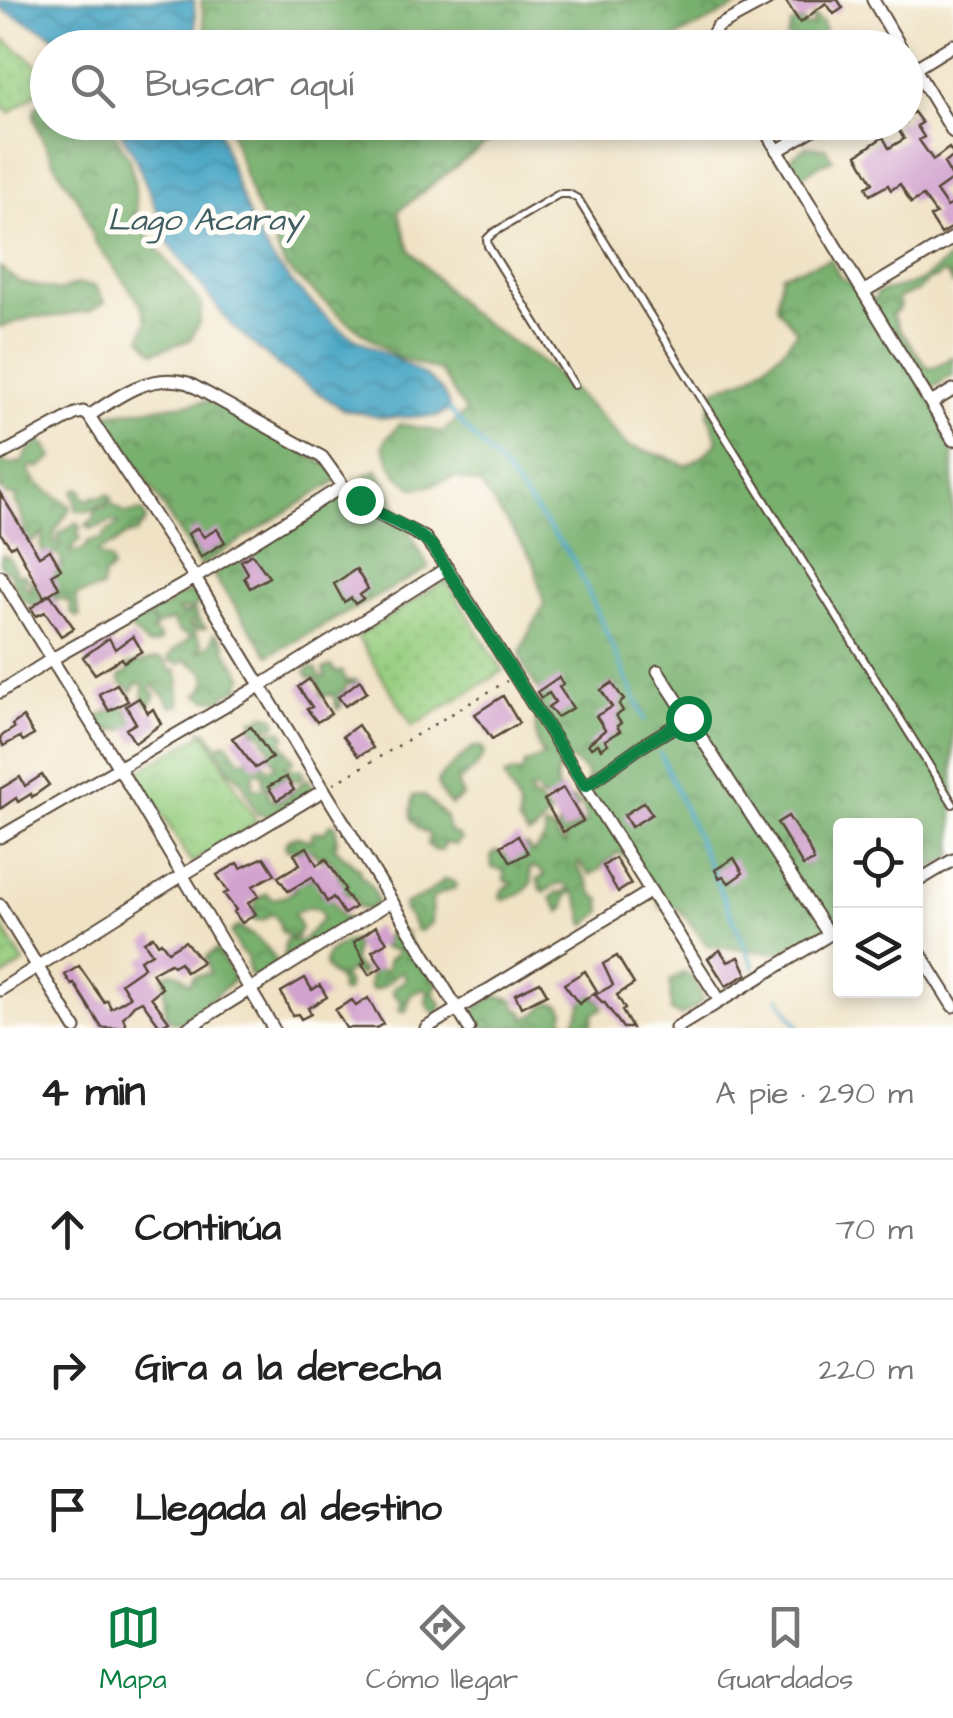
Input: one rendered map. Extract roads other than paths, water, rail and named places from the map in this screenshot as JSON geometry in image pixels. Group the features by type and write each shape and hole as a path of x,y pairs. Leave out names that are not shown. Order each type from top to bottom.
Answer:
{"street":[{"path":"716,30 767,0"},
{"path":"872,0 891,30"},
{"path":"923,63 953,45"},
{"path":"923,89 953,132"},
{"path":"771,140 953,440"},
{"path":"777,151 795,140"},
{"path":"863,292 953,238"},
{"path":"89,416 141,384 175,379 188,382 322,457 343,486 372,511 425,538 720,1001"},
{"path":"931,404 953,390"},
{"path":"0,455 75,414 83,412 89,416 195,578 469,1028"},
{"path":"0,692 343,486"},
{"path":"0,837 260,686 447,568"},
{"path":"0,576 272,1028"},
{"path":"658,671 833,928"},
{"path":"585,786 688,718"},
{"path":"0,990 324,790"},
{"path":"923,878 953,860"},
{"path":"426,1028 651,891"},
{"path":"188,1028 392,901"},
{"path":"0,906 75,1028"},
{"path":"676,1028 833,932"},
{"path":"923,958 953,1006"}],"lane":[{"path":"574,385 488,246 493,234 559,194 578,199 953,804"}],"water":[{"path":"0,0 194,0 196,30 44,30 0,9"},
{"name":"Lago Acaray","path":"125,140 222,140 247,211 275,262 342,330 436,385 449,410 438,416 383,418 343,409 281,368 231,325 166,240"}],"waterway":[{"path":"449,410 504,470 575,562 645,720"},
{"path":"660,753 754,967"},
{"path":"779,997 799,1028"}]}
